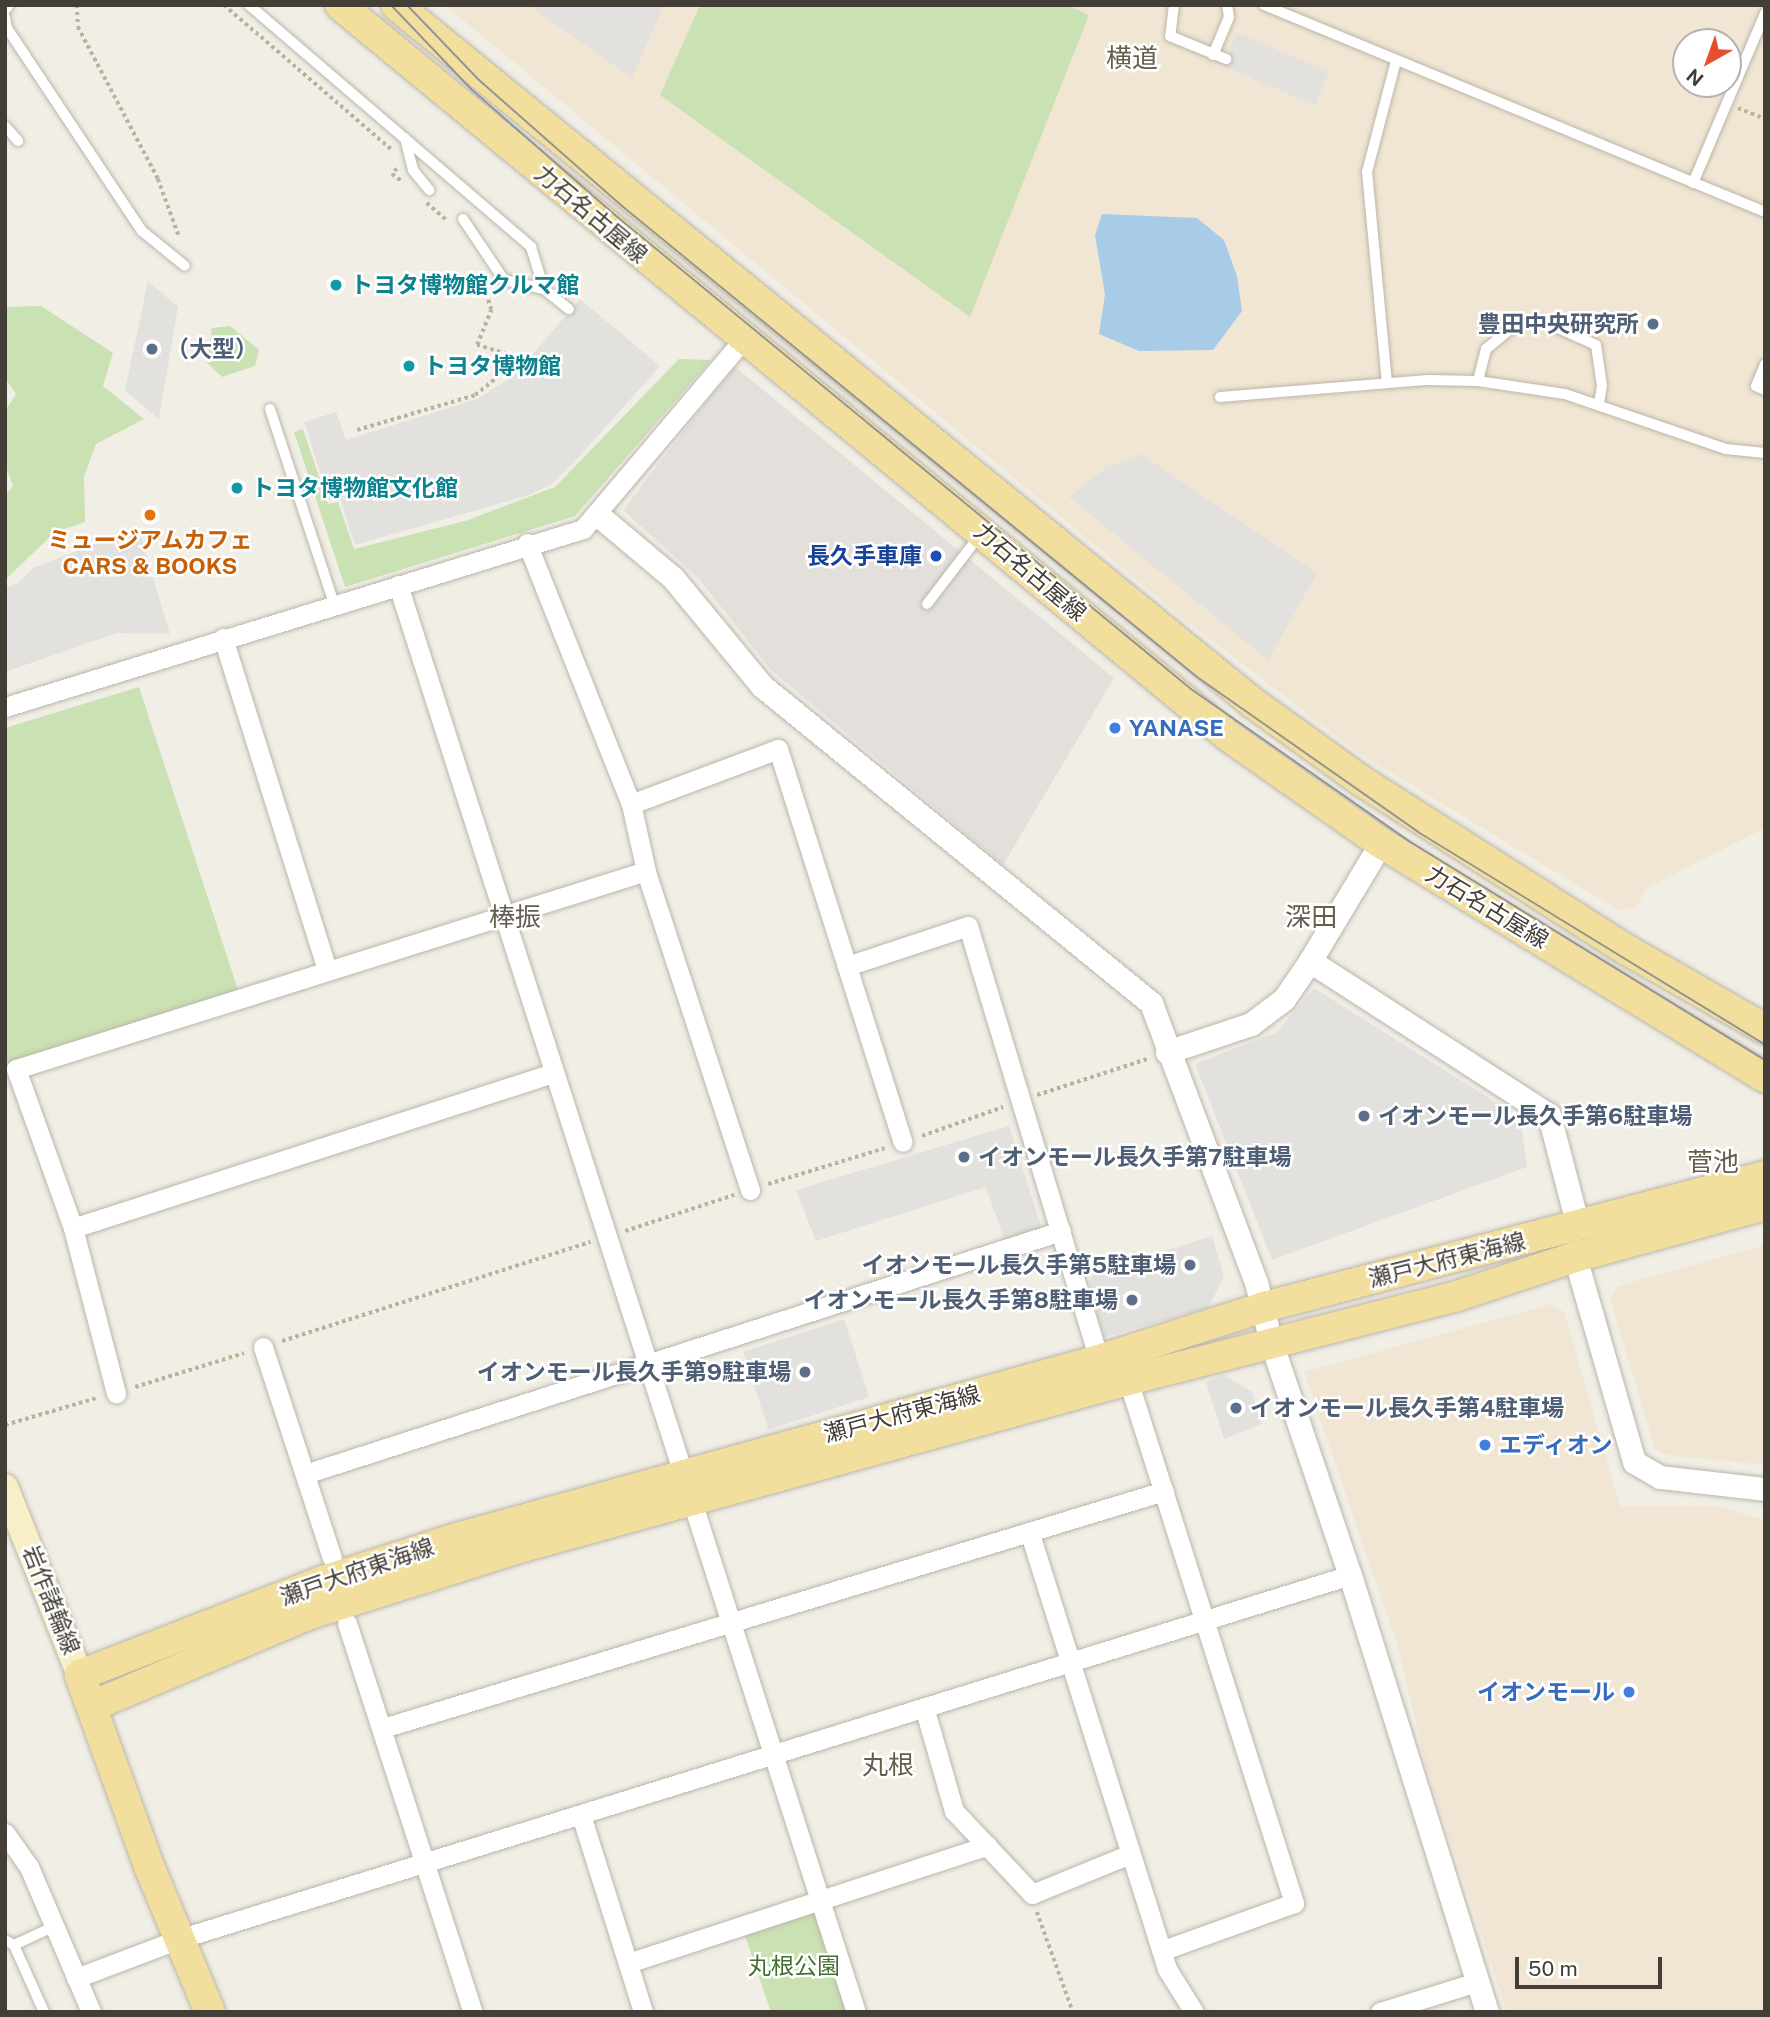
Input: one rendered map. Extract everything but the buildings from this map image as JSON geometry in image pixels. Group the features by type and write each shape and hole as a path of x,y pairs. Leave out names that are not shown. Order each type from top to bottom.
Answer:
{"main road":[{"name":"力石名古屋線","path":"340,5 743,340 983,532 1217,727 1381,843 1765,1077"},
{"name":"力石名古屋線","path":"396,5 1253,703 1363,782 1627,950 1765,1029"},
{"name":"瀬戸大府東海線","path":"80,1675 320,1582 682,1473 1099,1360 1264,1307 1765,1176"},
{"name":"瀬戸大府東海線","path":"92,1706 310,1614 526,1546 692,1503 1128,1380 1454,1297 1575,1257 1765,1205"},
{"name":"岩作諸輪線","path":"5,1487 80,1675"},
{"path":"80,1675 145,1854 182,1938 210,2012"}],"street":[{"path":"5,707 527,543 583,529 743,340"},
{"path":"598,514 673,578 762,686 1151,1003 1264,1307 1271,1342 1350,1576 1486,2012"},
{"path":"527,543 631,804 646,870 750,1190"},
{"path":"398,585 505,912 552,1073 649,1364 856,2012"},
{"path":"223,638 327,969"},
{"path":"631,804 778,749 903,1142"},
{"path":"1167,1052 1251,1024 1284,999 1381,843"},
{"path":"116,1393 73,1228 16,1069 505,912 646,870"},
{"path":"847,967 968,926 1099,1360"},
{"path":"1310,961 1549,1115 1578,1226"},
{"path":"73,1228 552,1073"},
{"path":"305,1474 1060,1231"},
{"path":"1575,1257 1634,1462 1660,1477 1765,1489"},
{"path":"263,1347 332,1558"},
{"path":"1128,1380 1294,1903 1161,1951"},
{"path":"383,1728 733,1625 1164,1491"},
{"path":"1030,1534 1068,1662 1161,1951 1172,1978 1188,1996 1194,2012"},
{"path":"76,1978 182,1938 1350,1576"},
{"path":"347,1623 427,1861 473,2012"},
{"path":"924,1707 954,1811 1032,1894 1130,1854"},
{"path":"581,1815 643,2012"},
{"path":"5,1833 29,1867 91,2012"},
{"path":"628,1962 988,1846"},
{"path":"1380,2012 1477,1982"}],"lane":[{"path":"5,10 9,5"},
{"path":"249,5 531,247 544,289"},
{"path":"1174,5 1170,36 1226,59"},
{"path":"1213,55 1229,17 1227,5"},
{"path":"1264,5 1286,10 1396,61 1765,212"},
{"path":"1693,183 1765,13"},
{"path":"5,17 7,28 142,231 185,266"},
{"path":"1387,383 1367,172 1370,148 1396,61"},
{"path":"5,126 18,141"},
{"path":"404,138 413,170 429,190"},
{"path":"460,224 504,280 544,289 569,309"},
{"path":"1478,381 1486,349 1518,323 1542,321 1596,345 1602,386 1599,403"},
{"path":"1765,364 1756,386 1765,390"},
{"path":"1220,397 1387,383 1478,381 1599,403 1726,449 1765,453"},
{"path":"270,409 334,604"},
{"path":"927,604 983,532"},
{"path":"44,2012 9,1942 55,1926"}],"path":[{"path":"77,5 78,27 158,178 179,236"},
{"path":"224,5 395,152"},
{"path":"1726,103 1765,119"},
{"path":"405,161 392,174 411,189"},
{"path":"420,197 460,224"},
{"path":"357,430 475,395 520,359 477,345 491,310 478,268"},
{"path":"1032,1894 1073,2012"}],"shaded area":[{"path":"445,5 1765,5 1765,828 1645,889 1638,906 1620,911 1357,752 1185,620"},
{"path":"528,5 664,5 632,78"},
{"path":"1237,33 1329,72 1315,105 1223,66"},
{"name":"（大型）","path":"148,281 178,307 159,419 125,391"},
{"path":"580,299 660,366 577,459 552,484 529,495 355,545 340,498 329,500 304,422 336,412 346,440 477,399 515,375"},
{"path":"734,366 1114,678 1003,865 771,670 699,579 623,510"},
{"path":"1141,454 1317,573 1268,660 1069,497 1104,469"},
{"path":"138,527 170,634 117,633 5,672 5,588 18,583 33,568"},
{"name":"イオンモール長久手第6駐車場","path":"1314,988 1503,1107 1521,1124 1527,1167 1272,1260 1195,1064 1277,1032"},
{"name":"イオンモール長久手第7駐車場","path":"1009,1126 1042,1229 1005,1242 986,1187 816,1241 796,1190"},
{"path":"1212,1236 1224,1277 1208,1308 1104,1337 1089,1283 1094,1273"},
{"path":"1765,1245 1765,1465 1668,1455 1655,1449 1610,1299 1618,1286"},
{"path":"1551,1304 1564,1312 1620,1506 1717,1506 1765,1520 1765,2012 1507,2012 1426,1766 1398,1647 1304,1372"},
{"name":"イオンモール長久手第9駐車場","path":"844,1319 869,1397 769,1430 743,1352"},
{"name":"イオンモール長久手第4駐車場","path":"1224,1375 1252,1392 1261,1424 1224,1439 1206,1382"}],"green space":[{"path":"700,5 1068,5 1089,15 970,317 660,95"},
{"path":"41,306 113,353 103,386 144,419 96,444 84,477 85,522 55,532 5,580 5,495 13,486 5,464 5,411 16,394 5,378 5,307"},
{"path":"230,326 259,350 255,366 222,377 207,363 212,328"},
{"path":"679,359 711,360 575,516 345,587 294,432 303,429 328,504 338,502 354,549 465,521 555,487"},
{"path":"139,687 238,990 6,1064 5,728"},
{"name":"丸根公園","path":"815,1911 848,2012 771,2012 744,1933"}],"water":[{"path":"1102,214 1197,218 1224,240 1237,276 1242,311 1213,350 1139,351 1099,334 1105,294 1095,235"}],"tram line":[{"path":"391,5 471,89 615,215 1191,689 1412,843 1765,1060"},
{"path":"407,5 479,80 622,206 1197,677 1418,832 1765,1045"}],"place":[{"name":"トヨタ博物館クルマ館","path":"336,285"},
{"name":"豊田中央研究所","path":"1653,324"},
{"name":"（大型）","path":"152,349"},
{"name":"トヨタ博物館","path":"409,366"},
{"name":"トヨタ博物館文化館","path":"237,488"},
{"name":"ミュージアムカフェ CARS & BOOKS","path":"150,515"},
{"name":"長久手車庫","path":"936,556"},
{"name":"YANASE","path":"1115,728"},
{"name":"イオンモール長久手第6駐車場","path":"1364,1116"},
{"name":"イオンモール長久手第7駐車場","path":"964,1157"},
{"name":"イオンモール長久手第5駐車場","path":"1190,1265"},
{"name":"イオンモール長久手第8駐車場","path":"1132,1300"},
{"name":"イオンモール長久手第9駐車場","path":"805,1372"},
{"name":"イオンモール長久手第4駐車場","path":"1236,1408"},
{"name":"エディオン","path":"1485,1445"},
{"name":"イオンモール","path":"1629,1692"}],"district":[{"name":"横道","path":"1132,58"},
{"name":"棒振","path":"515,917"},
{"name":"深田","path":"1311,917"},
{"name":"菅池","path":"1713,1162"},
{"name":"丸根","path":"888,1765"}]}
